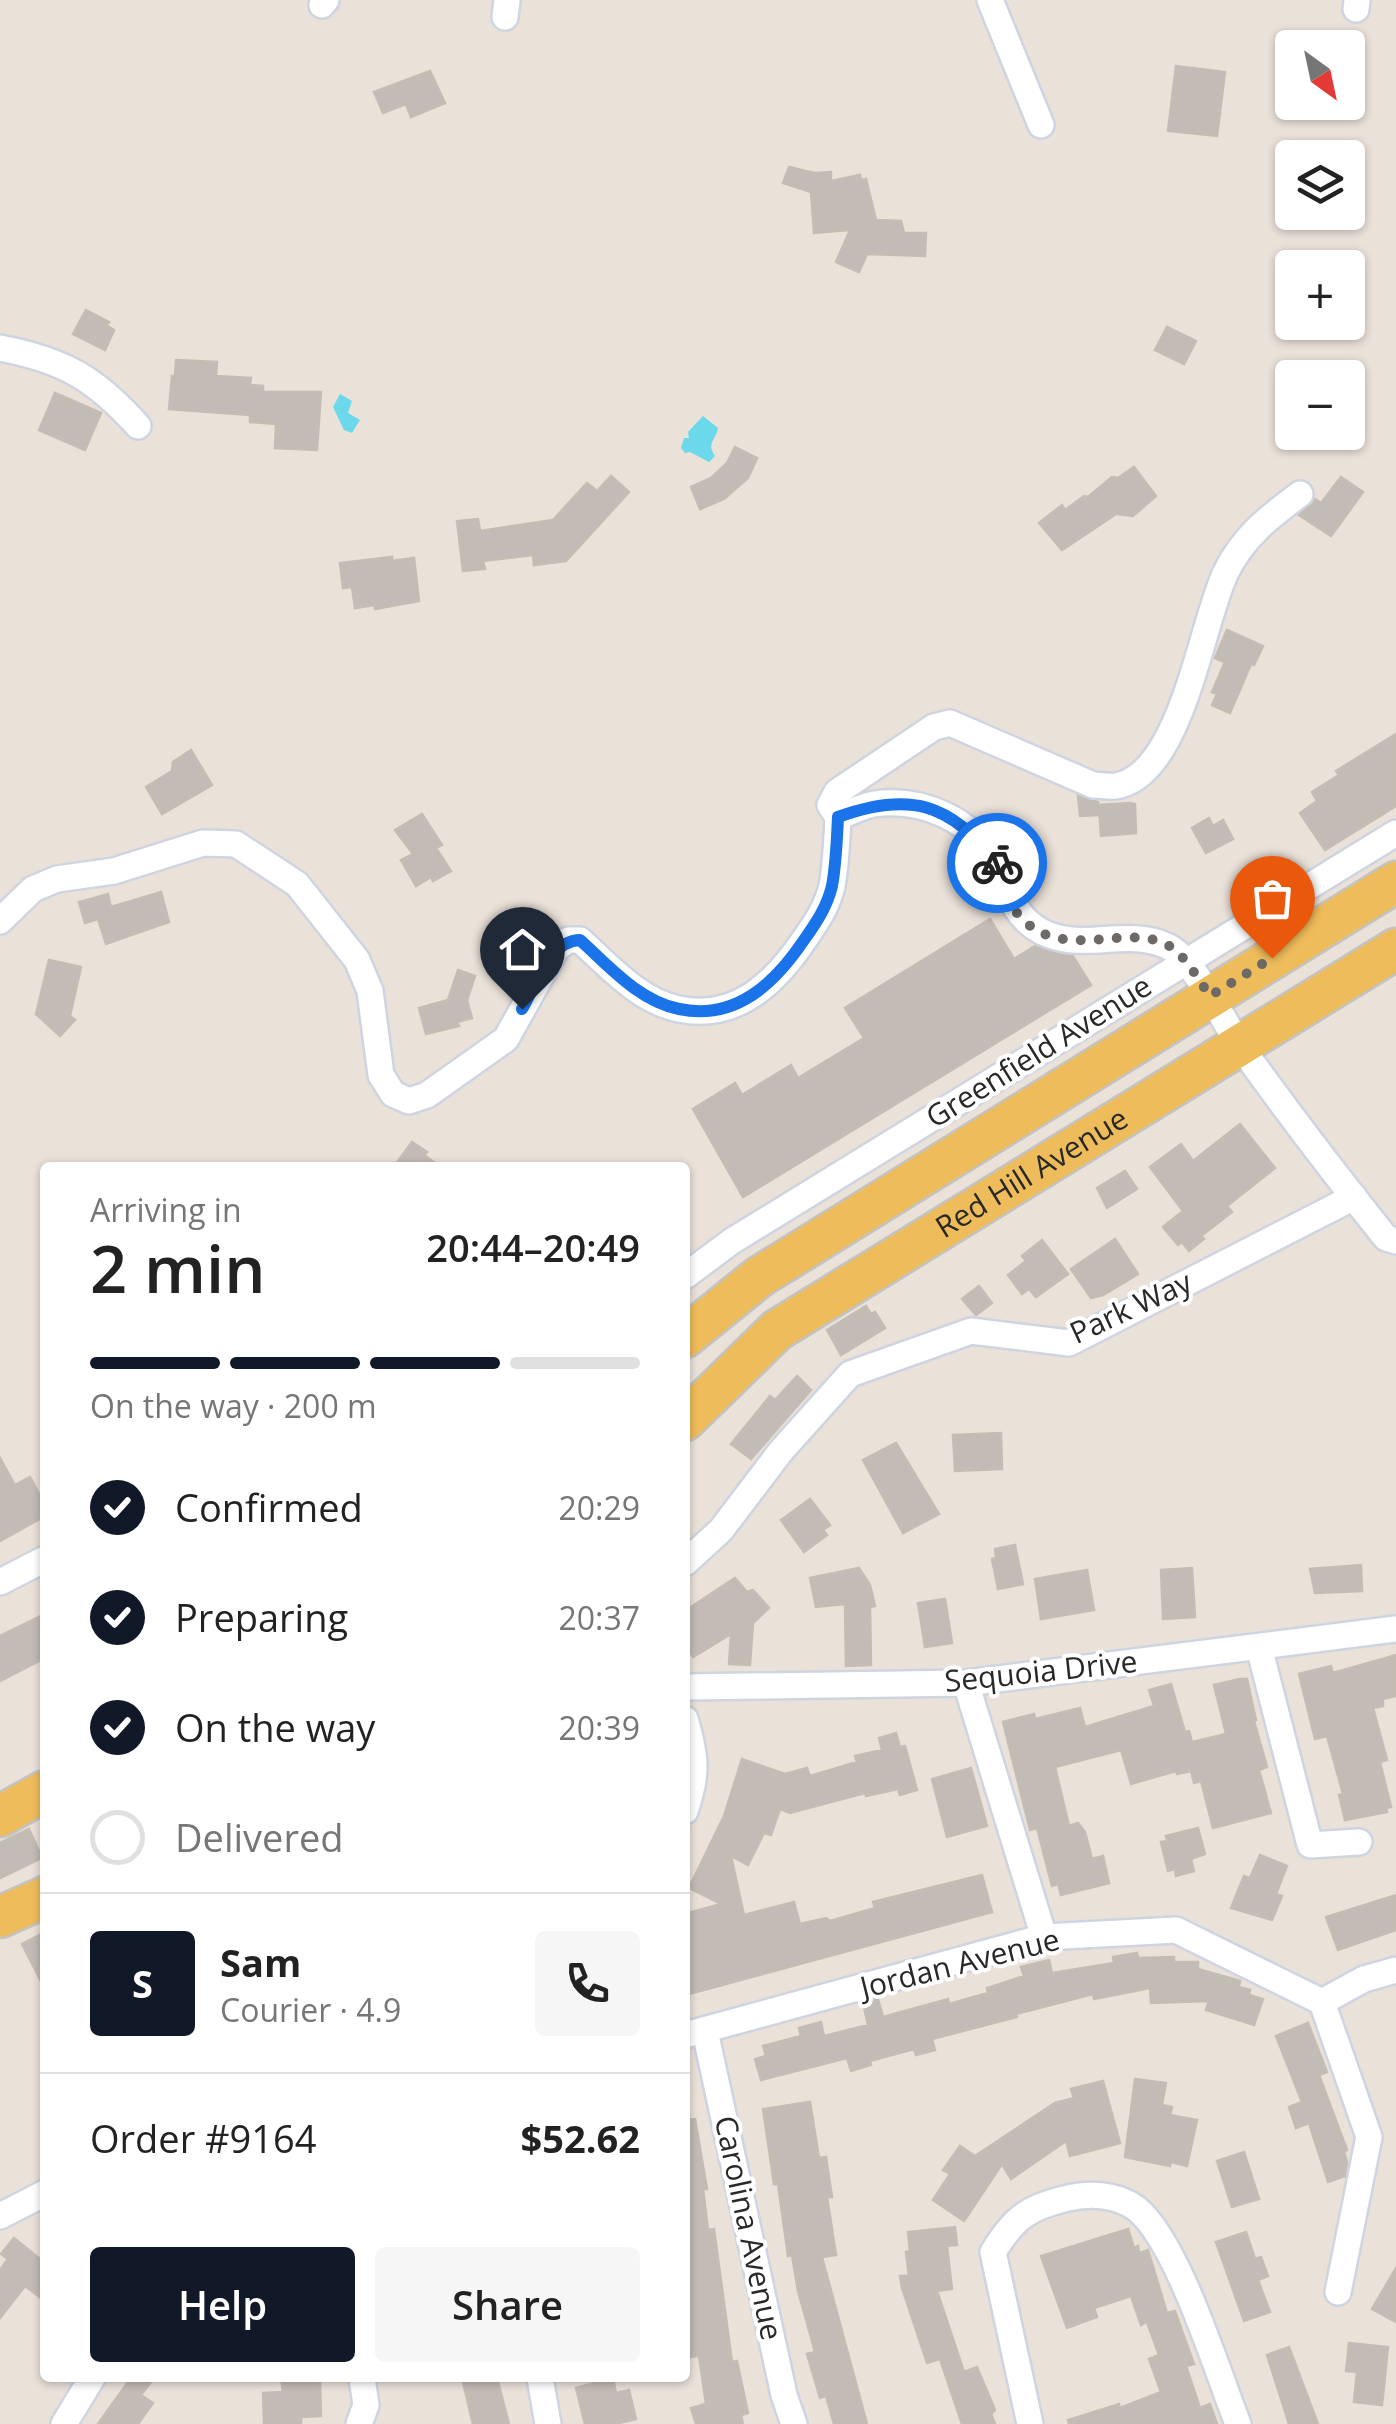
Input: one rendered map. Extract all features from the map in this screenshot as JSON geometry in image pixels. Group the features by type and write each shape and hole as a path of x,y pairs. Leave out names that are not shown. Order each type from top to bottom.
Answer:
{"main road":[{"name":"Red Hill Avenue","path":"690,1333 759,1277 1396,882"},
{"name":"Red Hill Avenue","path":"690,1415 777,1330 1396,949"},
{"path":"0,1816 40,1794"},
{"path":"0,1917 40,1899"}],"street":[{"path":"990,0 1041,125"},
{"path":"0,348 52,359 109,394 138,426"},
{"path":"0,921 32,889 57,879 114,871 203,843 236,844 296,884 356,960 370,992 381,1074 394,1094 409,1100 427,1095 506,1039 556,949 568,940 580,940 642,993 678,1009 716,1012 769,985 822,914 832,888 838,817 830,805 837,792 934,727 950,723 1093,785 1119,786 1146,770 1168,742 1226,572 1254,529 1300,494"},
{"path":"838,817 873,804 914,805 946,814 976,836 999,864 1017,912 1038,930 1074,942 1141,938 1170,946 1354,1198 1386,1238 1396,1240"},
{"name":"Greenfield Avenue","path":"690,1272 749,1231 1396,833"},
{"name":"Park Way","path":"690,1558 721,1530 781,1451 850,1374 971,1331 1068,1343 1354,1198"},
{"path":"0,1582 40,1562"},
{"name":"Sequoia Drive","path":"690,1687 966,1683 1396,1629"},
{"path":"1260,1647 1310,1846 1358,1842"},
{"path":"966,1683 1044,1937"},
{"path":"690,1737 696,1758 690,1797"},
{"name":"Jordan Avenue","path":"695,2033 1044,1937 1176,1930 1322,2002"},
{"path":"1338,2292 1369,2137 1322,2002 1364,1979 1396,1970"},
{"name":"Carolina Avenue","path":"695,2033 794,2424"},
{"path":"1030,2424 993,2252 1010,2226 1036,2206 1091,2192 1136,2208 1172,2256 1238,2424"},
{"path":"0,2216 40,2195"},
{"path":"64,2424 90,2382"},
{"path":"359,2424 366,2404 363,2382"},
{"path":"541,2382 548,2424"}],"water":[{"path":"340,394 352,401 348,413 360,420 352,433 344,430 333,407"},
{"path":"703,416 718,428 711,445 715,456 709,462 681,448 684,438 689,438 688,432"}],"building":[{"path":"1176,66 1225,72 1217,136 1168,131"},
{"path":"430,71 445,103 411,117 406,104 383,113 374,92"},
{"path":"789,167 814,173 831,172 831,181 860,175 861,180 866,179 876,220 901,221 904,233 926,233 925,256 867,254 859,272 836,262 850,230 814,233 811,192 783,183"},
{"path":"86,310 109,322 106,325 114,330 105,350 73,334"},
{"path":"1167,327 1196,341 1184,364 1155,350"},
{"path":"176,360 217,362 216,376 251,378 250,385 263,386 263,392 321,392 317,450 275,448 276,424 250,422 250,415 169,409"},
{"path":"55,393 101,413 85,450 39,430"},
{"path":"735,447 757,458 748,478 724,499 700,509 691,487 711,478 727,463"},
{"path":"1134,467 1156,496 1133,516 1116,514 1062,550 1039,523 1062,505 1065,510 1112,477 1118,478"},
{"path":"611,476 629,492 566,561 534,565 533,555 483,561 485,569 463,571 457,521 478,519 480,531 553,520 587,483 597,491"},
{"path":"1341,477 1363,492 1331,536 1299,515 1315,499 1321,503"},
{"path":"392,557 392,561 414,558 419,601 375,609 375,605 355,608 352,587 343,588 340,563"},
{"path":"1227,630 1263,646 1230,713 1212,705 1217,694 1212,692 1225,662 1215,658"},
{"path":"1396,734 1396,806 1325,850 1300,813 1317,801 1312,792 1339,775 1336,771"},
{"path":"191,750 212,785 162,814 146,787 172,771 173,762"},
{"path":"1078,796 1098,802 1099,815 1080,816"},
{"path":"1135,804 1136,833 1101,836 1099,805"},
{"path":"422,814 442,845 436,848 451,871 416,886 401,860 413,854 395,830"},
{"path":"1209,818 1213,826 1223,820 1233,839 1206,853 1192,828"},
{"path":"161,892 169,922 106,944 98,919 85,923 79,902 108,894 111,907"},
{"path":"990,919 1014,959 1035,946 1073,956 1091,985 743,1197 693,1109 735,1083 742,1095 791,1065 798,1078 864,1038 845,1008"},
{"path":"49,960 81,967 70,1016 75,1020 60,1036 36,1014"},
{"path":"458,970 475,976 467,1000 472,1018 457,1022 459,1026 426,1034 419,1008 448,1000"},
{"path":"1240,1124 1275,1168 1227,1206 1232,1212 1201,1236 1204,1239 1189,1251 1182,1242 1178,1245 1163,1227 1183,1211 1150,1167 1181,1144 1193,1161"},
{"path":"412,1142 434,1162 397,1162"},
{"path":"1125,1171 1137,1189 1107,1208 1097,1188"},
{"path":"1115,1239 1138,1274 1091,1298 1071,1269"},
{"path":"1042,1240 1068,1274 1036,1297 1029,1289 1022,1294 1008,1275 1026,1261 1022,1256"},
{"path":"979,1286 992,1303 976,1315 962,1299"},
{"path":"866,1306 885,1328 841,1355 827,1330"},
{"path":"797,1376 811,1390 751,1459 731,1444 770,1396 775,1400"},
{"path":"1001,1433 1002,1469 955,1471 953,1435"},
{"path":"896,1443 939,1514 903,1533 863,1460"},
{"path":"0,1458 15,1485 30,1477 40,1496 40,1519 0,1541"},
{"path":"810,1499 830,1525 823,1530 827,1535 804,1552 781,1520"},
{"path":"1015,1545 1023,1584 998,1589 992,1559 996,1558 995,1549"},
{"path":"1361,1565 1362,1591 1315,1593 1310,1569"},
{"path":"859,1568 870,1585 875,1606 870,1607 871,1665 846,1666 845,1604 816,1607 810,1578"},
{"path":"1192,1568 1195,1617 1163,1619 1161,1570"},
{"path":"1087,1570 1094,1610 1041,1619 1035,1579"},
{"path":"735,1578 747,1592 753,1590 769,1608 753,1623 750,1665 729,1664 731,1634 693,1657 690,1608"},
{"path":"945,1599 952,1643 925,1647 918,1603"},
{"path":"40,1616 40,1661 0,1681 0,1636"},
{"path":"1396,1655 1396,1696 1383,1699 1383,1706 1373,1708 1387,1760 1380,1762 1391,1807 1386,1808 1387,1812 1345,1820 1339,1795 1343,1794 1327,1736 1315,1739 1299,1674 1331,1666 1333,1673"},
{"path":"1247,1679 1267,1767 1259,1770 1271,1813 1213,1828 1201,1781 1194,1783 1191,1771 1176,1771 1131,1784 1121,1750 1055,1767 1069,1826 1078,1823 1085,1832 1092,1859 1103,1856 1109,1883 1061,1895 1058,1884 1052,1886 1037,1828 1030,1830 1003,1722 1080,1708 1085,1727 1154,1706 1149,1690 1171,1684 1185,1732 1189,1731 1192,1742 1226,1734 1214,1685"},
{"path":"896,1733 900,1747 905,1746 917,1790 900,1795 898,1789 866,1796 865,1793 790,1813 780,1809 771,1835 764,1833 748,1865 731,1856 744,1915 794,1902 800,1924 826,1918 830,1921 875,1908 873,1902 982,1875 992,1912 690,1994 690,1913 721,1904 690,1886 724,1816 742,1759 785,1774 807,1768 810,1776 857,1762 855,1756 882,1750 879,1738"},
{"path":"971,1768 987,1826 947,1837 932,1779"},
{"path":"1198,1828 1205,1854 1191,1859 1194,1871 1176,1876 1175,1869 1168,1871 1161,1842 1167,1841 1166,1836"},
{"path":"29,1829 40,1859 0,1878 0,1843"},
{"path":"1260,1855 1287,1866 1276,1894 1282,1896 1272,1920 1231,1908 1244,1876 1250,1878"},
{"path":"1396,1895 1396,1930 1338,1950 1326,1917"},
{"path":"40,1935 40,1979 22,1944"},
{"path":"1137,1953 1138,1958 1174,1957 1174,1962 1198,1962 1198,1969 1240,1981 1239,1987 1250,1990 1249,1995 1263,1999 1254,2025 1206,2010 1209,2001 1151,2003 1150,1988 1094,1999 1093,1994 932,2039 935,2050 916,2055 914,2049 870,2061 871,2065 851,2071 847,2058 761,2080 755,2059 766,2056 763,2046 801,2036 799,2028 821,2022 824,2036 868,2025 863,2003 878,1999 883,2017 948,1999 949,2004 988,1993 987,1988 1024,1976 1021,1967 1049,1960 1052,1973 1114,1963 1113,1957"},
{"path":"1308,2023 1327,2072 1319,2075 1347,2150 1345,2176 1328,2182 1309,2123 1296,2128 1289,2107 1302,2102 1276,2036"},
{"path":"1135,2079 1166,2083 1162,2105 1172,2107 1170,2115 1197,2120 1187,2166 1125,2157"},
{"path":"1103,2081 1120,2143 1070,2156 1066,2141 1011,2179 1002,2164 964,2221 933,2200 950,2174 943,2170 960,2146 975,2156 1055,2103 1074,2098 1071,2089"},
{"path":"810,2102 819,2158 826,2157 832,2197 827,2197 836,2255 822,2257 867,2424 834,2424 826,2396 820,2398 807,2354 815,2352 792,2255 788,2256 778,2184 774,2184 763,2109"},
{"path":"695,2119 707,2189 703,2189 708,2230 714,2229 732,2362 737,2361 748,2413 741,2415 743,2424 696,2424 691,2408 706,2404 699,2356 690,2357 690,2120"},
{"path":"1244,2152 1259,2199 1232,2207 1217,2161"},
{"path":"955,2227 957,2245 947,2246 952,2289 937,2291 964,2372 977,2367 995,2410 991,2414 995,2424 962,2424 940,2359 927,2363 902,2288 900,2276 909,2276 908,2232"},
{"path":"1128,2229 1134,2248 1138,2246 1139,2253 1148,2250 1167,2313 1175,2311 1194,2364 1186,2366 1200,2408 1210,2404 1217,2424 1069,2424 1068,2420 1119,2404 1120,2408 1161,2392 1149,2359 1159,2355 1147,2322 1141,2325 1131,2296 1094,2308 1097,2317 1067,2328 1041,2256"},
{"path":"1246,2232 1255,2259 1261,2257 1268,2276 1258,2280 1270,2312 1244,2321 1216,2242"},
{"path":"14,2238 40,2259 40,2297 25,2286 0,2318 0,2270 8,2259 1,2254"},
{"path":"1396,2268 1396,2322 1372,2309"},
{"path":"1349,2343 1388,2347 1382,2405 1354,2402 1357,2372 1346,2371"},
{"path":"1289,2347 1318,2424 1289,2424 1267,2355"},
{"path":"128,2382 151,2382 141,2395 153,2403 138,2424 98,2424"},
{"path":"282,2382 320,2382 321,2416 301,2417 301,2424 264,2424 263,2393 283,2392"},
{"path":"463,2382 498,2382 509,2424 473,2424"},
{"path":"614,2382 616,2393 629,2390 636,2419 585,2424 576,2388"}],"way so far":[{"path":"997,863 1017,912 1038,930 1074,942 1141,938 1170,946 1210,996 1272,958"}],"route":[{"path":"522,1009 556,949 568,940 580,940 642,993 678,1009 716,1012 742,1002 769,985 822,914 832,888 838,817 873,804 914,805 946,814 976,836 997,863"}]}
